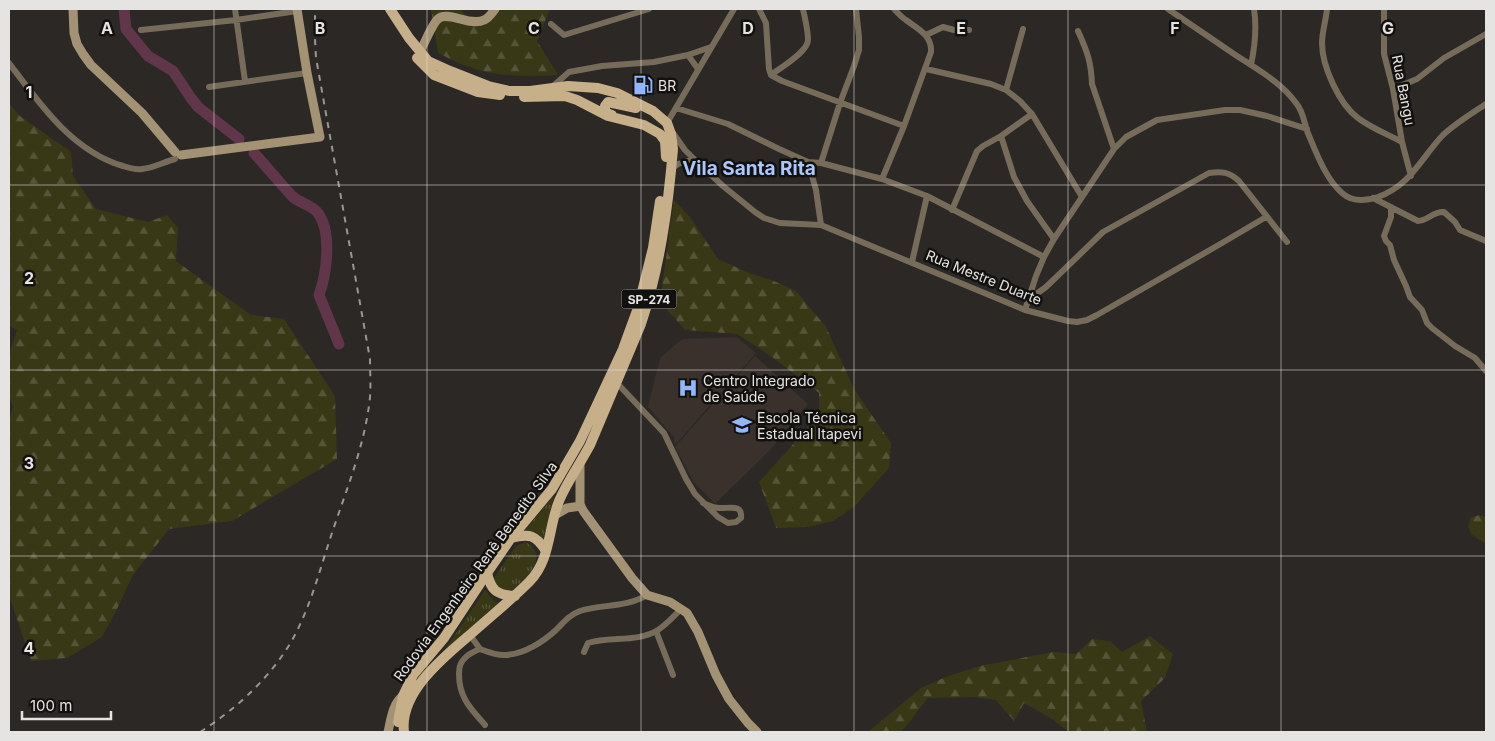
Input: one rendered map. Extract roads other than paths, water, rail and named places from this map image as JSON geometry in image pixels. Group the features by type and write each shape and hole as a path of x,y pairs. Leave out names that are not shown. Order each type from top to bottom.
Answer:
{"main road":[{"name":"Rodovia Engenheiro Renê Benedito Silva","path":"386,9 413,53 434,75 478,92 514,98 565,96 578,100 608,116 644,125 660,134 665,141 666,147 653,248 638,308 623,349 580,441 552,489 511,538 444,638 413,676 403,696 399,712 400,732"},
{"path":"390,9 409,38 428,61 450,71 488,86 509,91 530,91 568,86 598,88 617,93 647,109 669,126"},
{"path":"629,122 607,113 605,109 606,104 613,102 634,108 647,109"},
{"name":"Rodovia Engenheiro Renê Benedito Silva","path":"404,732 404,719 415,690 420,683 463,639 515,596 540,567 557,506 567,484 590,445 641,324 655,280 671,169 672,141 669,126"},
{"path":"511,538 528,535 536,539 546,551"},
{"path":"487,573 492,588 501,594 515,596"}],"street":[{"path":"73,9 74,33 77,44 87,60 142,113 177,155"},
{"path":"235,9 245,81"},
{"path":"420,51 436,20 441,16 476,22 484,20 495,9"},
{"path":"551,24 564,35 649,9"},
{"path":"669,126 676,108 734,9"},
{"path":"759,9 766,23 771,75 782,82 904,126"},
{"path":"771,75 800,53 807,45 808,40 803,9"},
{"path":"821,163 859,50 856,9"},
{"path":"882,179 926,69 931,47 926,35 894,9"},
{"path":"1168,9 1250,65 1292,98 1302,112 1307,129 1328,177 1347,197 1355,199 1373,198 1394,189 1411,176 1443,136 1456,124 1486,104"},
{"path":"1250,65 1255,44 1254,9"},
{"path":"1327,9 1322,50 1332,82 1356,117 1402,142"},
{"name":"Rua Bangu","path":"1384,9 1384,54 1411,176"},
{"path":"9,63 60,126 97,156 133,169 142,169 177,155 320,138 297,10 236,20 141,30"},
{"path":"926,35 943,27 954,30 969,30"},
{"path":"1006,90 1023,29"},
{"path":"1078,31 1087,50 1092,84 1114,149"},
{"path":"1393,89 1416,79 1444,58 1486,34"},
{"path":"552,87 569,72 602,66 654,62 688,55 712,47"},
{"path":"688,55 698,69"},
{"path":"926,69 983,82 1006,90 1020,101 1032,114 1082,197"},
{"path":"209,86 307,73"},
{"path":"676,108 728,124 808,162 821,163 882,179 927,196 1044,257"},
{"path":"1025,310 1044,257 1054,239 1114,149 1126,137 1157,120 1225,110 1240,110 1267,116 1307,129"},
{"path":"952,210 977,151 1002,136 1032,114"},
{"name":"Rua Mestre Duarte","path":"669,126 694,159 729,191 764,218 780,223 821,225 1025,310 1068,321 1087,320 1266,217"},
{"path":"1002,136 1014,177 1027,201 1054,239"},
{"path":"671,169 678,164 694,159"},
{"path":"808,162 816,190 821,225"},
{"path":"1028,300 1046,287 1103,232 1209,174 1219,171 1230,174 1239,181 1286,242"},
{"path":"912,262 927,196"},
{"path":"1373,198 1421,221 1435,213 1444,212 1455,222 1460,230 1486,241"},
{"path":"1391,207 1391,217 1384,236 1390,245 1394,260 1410,297 1422,310 1427,323 1432,328 1455,346 1475,358 1486,371"},
{"path":"616,382 664,433 686,480 703,503 718,517 728,523 736,522 741,518 742,512 739,509 719,508 703,503"},
{"path":"580,464 579,488 581,506 608,545 647,595 670,602 687,613 729,699 757,732"},
{"path":"555,515 567,508 581,506"},
{"path":"470,635 480,649 504,656 515,654 546,638 572,615 582,611 628,604 647,595"},
{"path":"584,652 588,642 614,638 631,638 656,631 681,609"},
{"path":"656,631 673,675"},
{"path":"480,649 468,655 461,663 459,682 462,694 469,707 485,726"},
{"path":"388,732 393,710 399,699 403,696"}],"waterway":[{"path":"124,9 126,29 148,56 173,71 198,107 239,139"},
{"path":"254,153 292,196 315,210 322,221 327,241 327,253 319,295 339,344"}],"railway":[{"path":"200,732 239,703 262,681 282,656 298,629 314,590 354,468 368,415 370,359 316,58 315,9"}],"place":[{"name":"BR","path":"643,85"},
{"name":"Centro Integrado de Saúde","path":"688,388"},
{"name":"Escola Técnica Estadual Itapevi","path":"742,425"}],"district":[{"name":"Vila Santa Rita","path":"749,168"}]}
